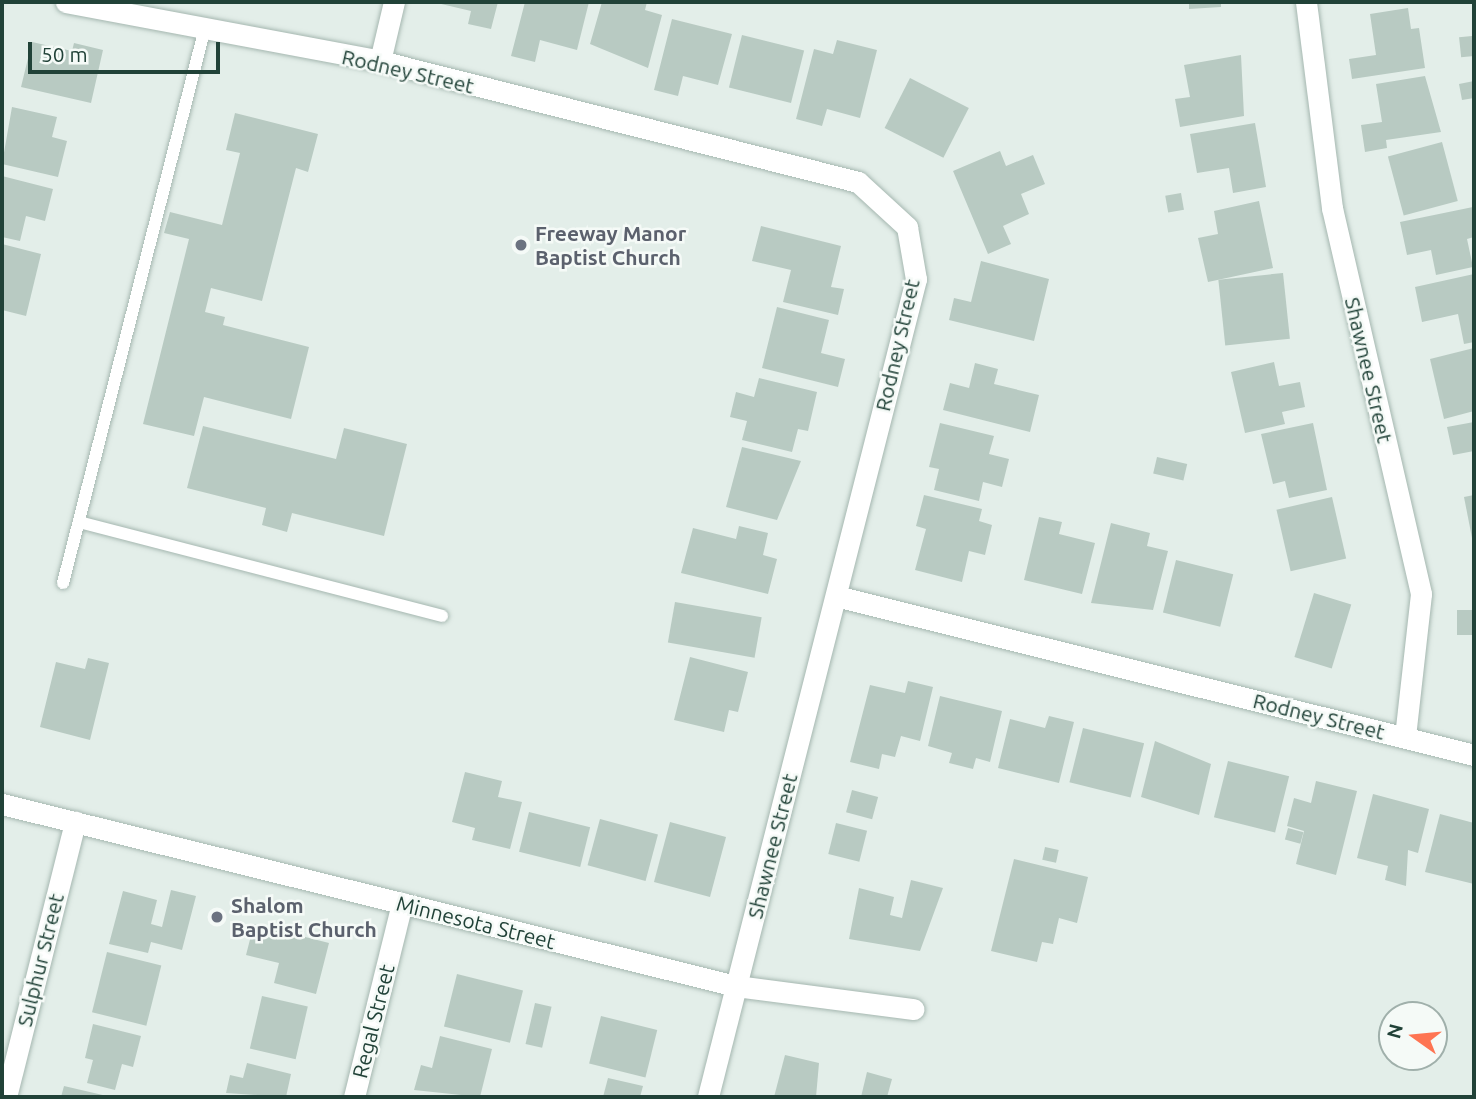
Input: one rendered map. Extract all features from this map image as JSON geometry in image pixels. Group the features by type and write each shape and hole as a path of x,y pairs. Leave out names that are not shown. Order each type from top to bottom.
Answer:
{"street":[{"name":"Rodney Street","path":"66,2 204,32 380,61 858,182 907,228 916,279 836,596 1474,755"},
{"path":"380,61 394,2"},
{"name":"Shawnee Street","path":"1306,2 1332,208 1421,594 1405,737"},
{"name":"Shawnee Street","path":"708,1097 836,596"},
{"name":"Minnesota Street","path":"2,804 737,986 914,1009"},
{"name":"Sulphur Street","path":"6,1097 75,822"},
{"name":"Regal Street","path":"354,1097 402,903"}],"lane":[{"path":"63,583 204,32"},
{"path":"79,522 442,616"}],"building":[{"path":"498,2 491,29 468,24 471,11 437,3"},
{"path":"525,2 589,2 577,50 540,40 535,62 511,56"},
{"path":"602,2 647,2 645,10 662,15 648,68 590,44"},
{"path":"1189,2 1221,2 1221,7 1189,9"},
{"path":"1408,8 1411,29 1419,28 1425,68 1352,79 1349,59 1376,55 1370,14"},
{"path":"672,19 732,34 718,85 683,76 678,96 654,90"},
{"path":"742,35 804,50 791,103 729,87"},
{"path":"1472,36 1474,56 1461,57 1459,37"},
{"path":"837,40 877,50 860,118 827,109 822,126 796,119 814,49 833,54"},
{"path":"32,42 72,51 74,43 103,50 91,103 21,87"},
{"path":"1241,55 1244,116 1180,127 1175,99 1190,97 1184,65"},
{"path":"1425,76 1441,132 1386,140 1387,148 1365,152 1361,125 1382,122 1376,84"},
{"path":"910,78 969,108 943,158 885,128"},
{"path":"1474,81 1474,98 1462,100 1459,84"},
{"path":"12,107 57,117 52,137 67,141 58,177 2,164"},
{"path":"235,113 318,134 308,172 296,168 262,301 211,288 205,312 225,317 223,325 309,347 291,419 204,397 194,436 143,424 189,239 164,233 170,212 222,225 240,153 226,150"},
{"path":"1255,123 1266,187 1233,193 1229,168 1197,173 1190,134"},
{"path":"1442,142 1458,201 1404,215 1388,156"},
{"path":"1000,151 1006,166 1033,155 1045,184 1021,194 1029,214 1003,226 1011,244 988,254 953,171"},
{"path":"2,176 53,189 45,221 26,216 20,241 2,237"},
{"path":"1181,193 1184,210 1168,213 1165,196"},
{"path":"1259,201 1273,268 1208,282 1198,238 1218,234 1214,211"},
{"path":"1473,207 1474,237 1467,239 1473,267 1436,275 1431,250 1407,255 1400,222"},
{"path":"761,226 841,246 831,287 844,289 838,315 783,302 791,270 752,261"},
{"path":"2,244 41,254 26,316 2,310"},
{"path":"981,261 1049,279 1034,341 949,320 954,298 971,302"},
{"path":"1283,273 1290,339 1225,345 1218,280"},
{"path":"1474,274 1474,342 1464,344 1458,314 1422,322 1415,287"},
{"path":"777,307 829,320 821,353 845,359 838,387 762,368"},
{"path":"1474,348 1474,411 1444,419 1430,359"},
{"path":"1274,362 1279,386 1300,382 1305,407 1282,412 1285,424 1245,433 1231,372"},
{"path":"975,363 998,369 994,384 1039,395 1030,432 943,410 950,383 969,388"},
{"path":"759,378 817,392 808,431 798,429 792,452 742,440 747,421 730,417 736,392 754,397"},
{"path":"1474,422 1474,451 1453,455 1447,427"},
{"path":"940,423 994,436 989,454 1009,459 1002,487 983,482 979,501 934,490 939,469 929,467"},
{"path":"1313,423 1327,490 1289,498 1285,481 1273,484 1261,434"},
{"path":"203,426 336,459 344,428 407,444 384,536 292,513 287,532 262,525 266,508 187,488"},
{"path":"742,447 801,461 777,520 726,507"},
{"path":"1157,457 1187,464 1183,481 1153,474"},
{"path":"924,495 982,509 979,521 992,525 985,555 969,551 962,582 915,570 926,529 916,526"},
{"path":"1474,495 1474,542 1473,543 1464,497"},
{"path":"1332,497 1346,558 1291,571 1276,510"},
{"path":"1039,517 1062,522 1059,534 1095,543 1082,594 1024,580"},
{"path":"1111,523 1150,533 1147,546 1168,551 1153,610 1091,603"},
{"path":"739,526 768,533 763,555 777,559 768,594 681,573 693,528 736,539"},
{"path":"1176,560 1233,574 1220,627 1163,612"},
{"path":"1314,593 1351,604 1332,668 1294,657"},
{"path":"675,602 762,617 755,658 668,642"},
{"path":"1457,610 1474,610 1474,635 1457,635"},
{"path":"690,657 748,672 738,712 729,710 724,732 674,720"},
{"path":"88,658 109,663 90,740 40,727 56,662 85,669"},
{"path":"908,681 933,687 920,741 901,736 895,757 882,754 879,769 850,762 870,685 905,693"},
{"path":"940,696 1002,711 990,762 976,758 973,769 949,763 952,753 928,746"},
{"path":"1049,716 1074,722 1059,783 998,768 1010,719 1045,728"},
{"path":"1083,728 1144,743 1131,798 1069,782"},
{"path":"1155,741 1211,764 1199,815 1141,797"},
{"path":"1228,761 1289,776 1275,833 1214,817"},
{"path":"465,772 502,781 498,797 522,802 510,849 472,840 475,828 452,822"},
{"path":"1316,781 1357,791 1336,875 1296,864 1304,831 1287,826 1294,798 1311,803"},
{"path":"852,790 878,797 872,819 846,812"},
{"path":"1373,794 1429,809 1418,853 1408,850 1406,886 1385,880 1388,866 1357,858"},
{"path":"529,812 590,827 580,867 519,852"},
{"path":"1440,814 1474,823 1474,884 1425,872"},
{"path":"600,819 658,835 646,881 588,865"},
{"path":"670,822 726,837 710,897 654,882"},
{"path":"836,823 867,831 859,862 828,854"},
{"path":"1288,828 1303,832 1300,844 1285,840"},
{"path":"1045,847 1059,850 1056,863 1042,860"},
{"path":"1014,859 1088,877 1077,923 1059,918 1053,944 1042,942 1037,962 991,951"},
{"path":"911,880 943,888 920,951 849,939 859,888 894,897 890,915 902,918"},
{"path":"171,890 196,896 182,950 151,942 148,953 109,944 123,891 157,900 151,924 162,927"},
{"path":"254,924 329,943 316,994 274,983 279,963 246,955"},
{"path":"107,952 161,966 146,1026 92,1012"},
{"path":"457,974 523,990 510,1043 444,1026"},
{"path":"262,996 308,1007 296,1059 250,1049"},
{"path":"535,1003 552,1007 542,1048 526,1044"},
{"path":"601,1016 657,1030 645,1078 589,1064"},
{"path":"93,1024 141,1036 133,1067 122,1064 115,1090 87,1083 93,1060 85,1058"},
{"path":"440,1036 492,1049 480,1097 414,1090 421,1065 432,1068"},
{"path":"785,1055 819,1063 816,1097 774,1097"},
{"path":"247,1063 291,1074 286,1097 226,1093 230,1075 243,1078"},
{"path":"867,1072 892,1079 887,1097 861,1097"},
{"path":"608,1078 643,1086 640,1097 603,1097"},
{"path":"64,1086 107,1096 107,1097 61,1097"}],"place":[{"name":"Freeway Manor Baptist Church","path":"521,245"},
{"name":"Shalom Baptist Church","path":"217,917"}]}
